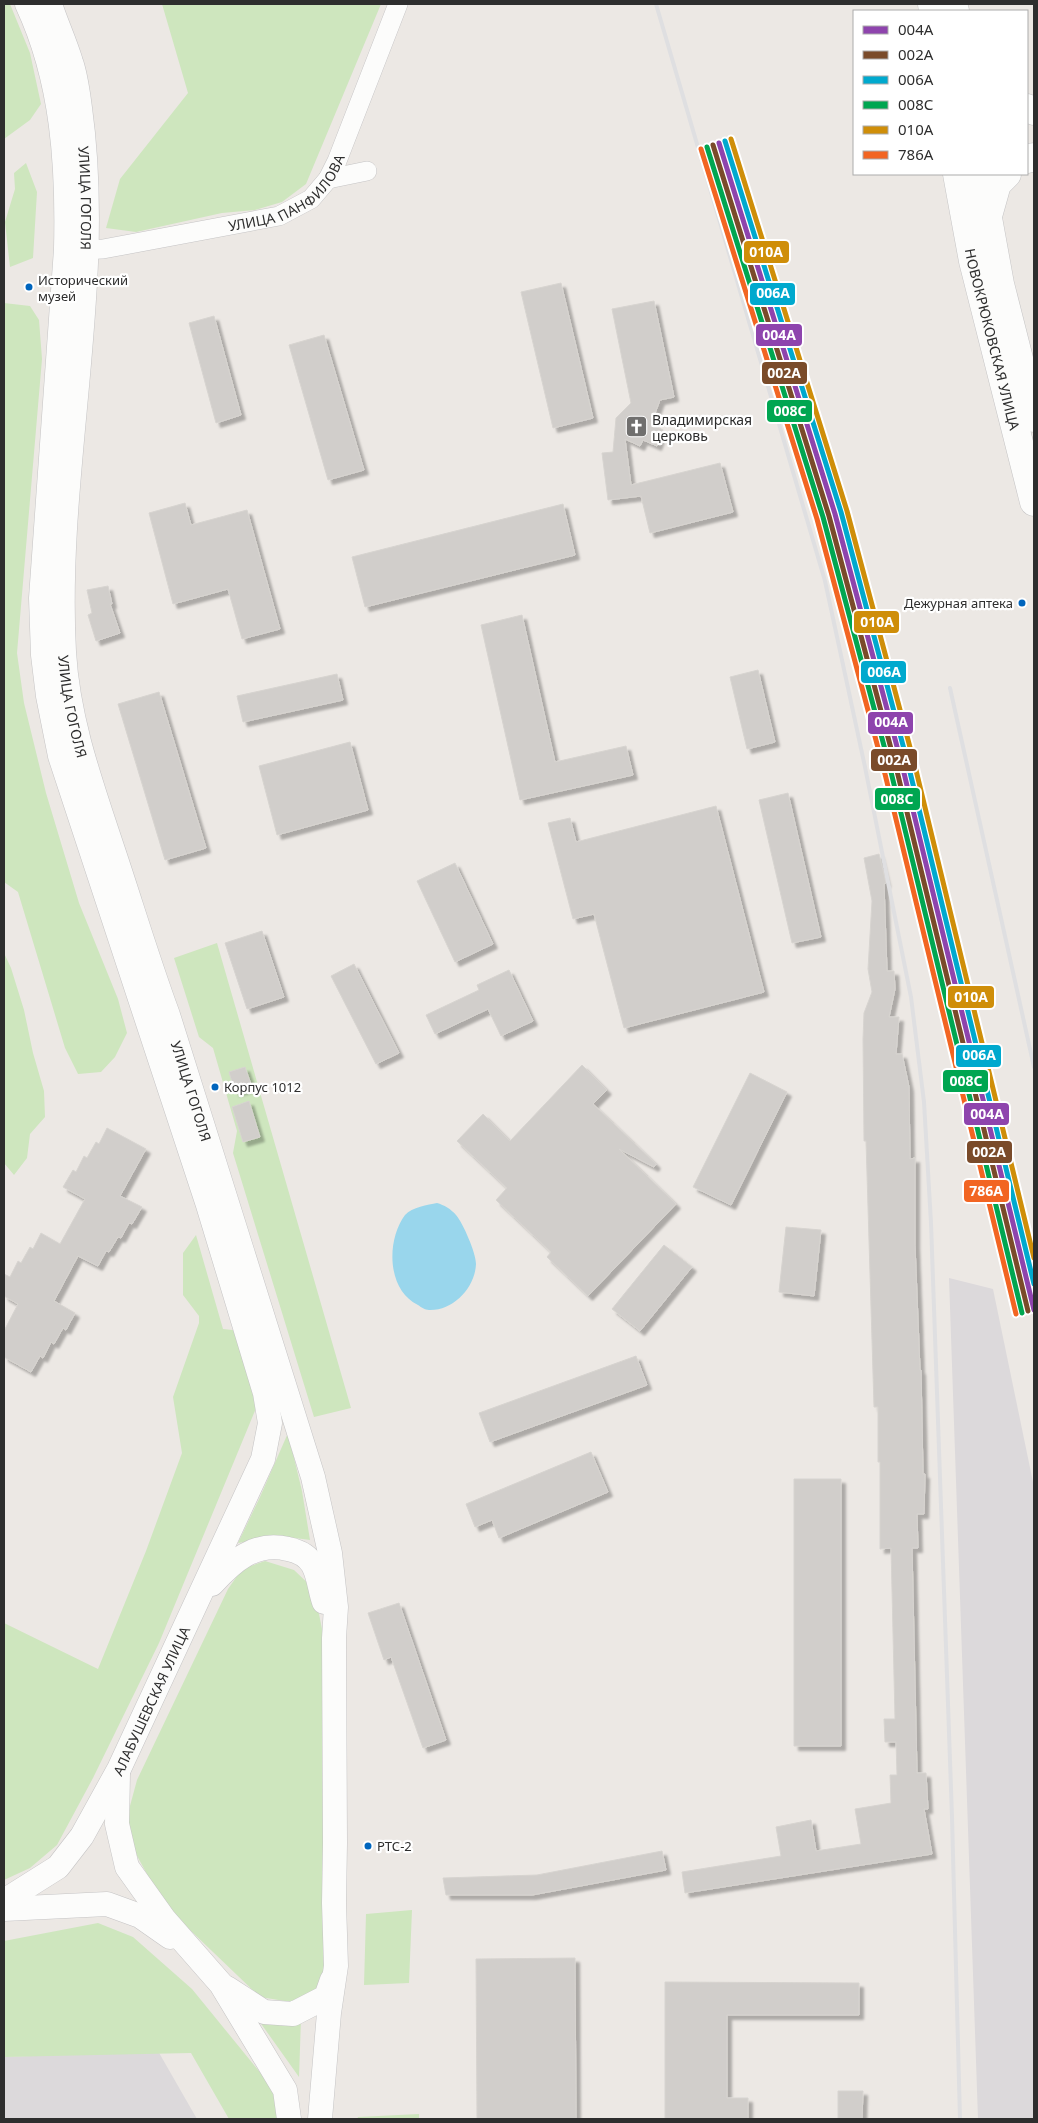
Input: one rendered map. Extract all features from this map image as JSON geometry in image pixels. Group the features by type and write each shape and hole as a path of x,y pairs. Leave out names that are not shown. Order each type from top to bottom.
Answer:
{"main road":[{"name":"НОВОКРЮКОВСКАЯ УЛИЦА","path":"957,175 973,261 1034,502"},
{"name":"НОВОКРЮКОВСКАЯ УЛИЦА","path":"980,175 1000,284 1034,418"},
{"path":"988,217 998,184 1006,175"}],"street":[{"name":"УЛИЦА ГОГОЛЯ","path":"27,4 38,27 60,114 76,250"},
{"name":"УЛИЦА ГОГОЛЯ","path":"50,4 72,63 80,108 86,191 76,250 64,573 64,652 68,693 80,753 148,961 168,1015 284,1381"},
{"name":"УЛИЦА ПАНФИЛОВА","path":"76,250 112,247 279,216 311,199 328,179 353,124 398,4"},
{"path":"328,179 367,171"},
{"name":"АЛАБУШЕВСКАЯ УЛИЦА","path":"76,250 41,598 43,655 48,696 60,756 208,1204 265,1392 270,1423 263,1459 119,1769 117,1824 127,1867 164,1919 221,1984 285,2090 289,2119"},
{"name":"АЛАБУШЕВСКАЯ УЛИЦА","path":"284,1381 314,1477 330,1553 336,1607 334,1638 336,1843 334,1903 336,1966 329,2014 320,2119"},
{"name":"АЛАБУШЕВСКАЯ УЛИЦА","path":"200,1597 231,1563 248,1552 277,1546 293,1550 305,1555 313,1566 334,1638"},
{"path":"4,1901 58,1866 82,1836 119,1769"},
{"path":"4,1909 107,1904 140,1916 193,1953"},
{"name":"АЛАБУШЕВСКАЯ УЛИЦА","path":"221,1984 264,2012 293,2014 326,1997 336,1966"}],"shaded area":[{"path":"949,1278 993,1289 1034,1487 1034,2119 978,2119"},
{"path":"158,2051 197,2119 4,2119 4,2057"}],"green space":[{"path":"4,4 10,4 30,53 41,104 30,120 4,139"},
{"path":"162,4 381,4 306,184 282,202 255,210 222,213 136,232 106,228 120,179 188,93"},
{"path":"26,163 37,192 33,258 10,267 5,222 15,189 14,173"},
{"path":"4,303 30,306 39,320 42,359 17,653 24,703 46,793 79,903 118,999 127,1033 115,1057 101,1072 78,1074 65,1048 18,892 4,882"},
{"path":"217,943 351,1408 314,1417 233,1153 237,1131 213,1048 199,1037 174,958"},
{"path":"4,953 11,968 24,1010 33,1053 44,1091 45,1117 30,1134 27,1158 14,1175 4,1163"},
{"path":"196,1235 223,1329 242,1331 259,1401 159,1643 93,1778 57,1845 30,1868 4,1880 4,1623 98,1669 146,1551 182,1453 173,1397 199,1323 199,1316 183,1295 183,1253"},
{"path":"288,1433 302,1491 310,1540 274,1538 238,1543 260,1497"},
{"path":"265,1561 294,1570 314,1589 322,1629 324,1974 314,1993 291,2002 260,1997 189,1929 159,1896 136,1854 127,1817 137,1780 228,1589 242,1569"},
{"path":"412,1910 409,1983 364,1985 366,1914"},
{"path":"98,1923 133,1937 192,1989 276,2092 278,2119 229,2119 191,2053 4,2057 4,1941"},
{"path":"257,2018 301,2018 299,2078 299,2077"},
{"path":"419,2114 419,2119 357,2119 358,2117"}],"water":[{"path":"437,1203 450,1209 459,1219 472,1246 476,1264 472,1281 461,1296 446,1307 429,1310 408,1298 400,1288 395,1277 393,1251 399,1226 405,1215 416,1208"}],"building":[{"path":"561,283 593,418 553,428 521,292"},
{"path":"654,301 674,397 660,400 651,424 663,430 657,446 643,440 640,446 625,439 631,485 720,463 733,512 650,533 641,496 608,500 602,453 613,452 616,418 631,403 612,309"},
{"path":"214,316 241,415 216,423 189,323"},
{"path":"324,335 364,470 328,480 289,345"},
{"path":"185,503 191,525 247,510 280,629 242,639 228,589 173,604 149,513"},
{"path":"563,504 575,555 365,607 352,557"},
{"path":"108,586 112,604 110,604 120,633 96,641 88,615 92,613 87,590"},
{"path":"522,615 555,762 626,746 633,775 520,800 481,625"},
{"path":"758,670 775,742 747,749 730,677"},
{"path":"337,674 343,700 243,722 237,696"},
{"path":"159,692 206,848 165,860 118,704"},
{"path":"350,742 368,810 277,835 259,766"},
{"path":"788,793 821,937 792,943 759,800"},
{"path":"716,806 764,992 624,1028 594,914 573,919 548,823 570,818 576,842"},
{"path":"879,854 886,883 884,884 887,971 894,971 895,989 889,1017 899,1017 896,1054 902,1054 909,1087 910,1159 915,1158 915,1245 921,1370 923,1474 925,1474 924,1514 917,1514 918,1548 912,1548 917,1773 926,1773 928,1809 924,1809 932,1854 685,1893 682,1872 781,1856 776,1827 811,1820 816,1851 861,1844 855,1809 891,1803 890,1775 897,1775 896,1742 885,1742 884,1719 895,1719 891,1548 880,1549 878,1407 874,1407 866,1141 864,1141 863,1039 864,1013 872,992 868,969 872,901 864,858"},
{"path":"455,863 493,944 455,962 417,881"},
{"path":"262,931 284,997 247,1009 225,943"},
{"path":"354,964 399,1053 376,1064 331,976"},
{"path":"509,970 533,1021 501,1036 488,1009 435,1034 426,1015 479,990 477,985"},
{"path":"582,1065 607,1090 593,1104 656,1164 654,1167 619,1149 676,1204 588,1296 547,1257 551,1252 496,1200 507,1188 457,1141 483,1114 510,1141"},
{"path":"245,1067 252,1087 235,1092 229,1072"},
{"path":"750,1073 787,1092 731,1205 693,1187"},
{"path":"249,1101 260,1137 243,1142 232,1107"},
{"path":"107,1128 146,1149 120,1196 142,1207 132,1224 129,1223 121,1238 118,1237 109,1252 106,1251 98,1266 78,1256 54,1301 75,1313 66,1330 63,1328 54,1344 51,1342 43,1358 40,1356 31,1372 4,1357 4,1331 18,1304 4,1296 4,1274 10,1277 18,1261 21,1263 30,1247 33,1249 41,1233 60,1244 85,1199 63,1187 73,1170 76,1172 84,1156 87,1158 96,1142 99,1144"},
{"path":"786,1227 821,1230 814,1296 779,1292"},
{"path":"664,1245 692,1267 640,1331 612,1309"},
{"path":"636,1356 647,1385 490,1442 479,1413"},
{"path":"591,1452 608,1492 499,1538 492,1520 475,1527 466,1504"},
{"path":"794,1479 841,1479 841,1746 794,1746"},
{"path":"399,1603 446,1740 423,1748 391,1657 384,1660 368,1613"},
{"path":"662,1851 666,1870 532,1895 446,1895 443,1878 537,1875"},
{"path":"575,1958 576,2119 477,2119 476,1959"},
{"path":"665,1982 859,1983 859,2015 727,2015 727,2098 748,2098 748,2119 665,2119"},
{"path":"838,2091 863,2091 862,2119 838,2119"}],"railway":[{"path":"656,4 825,581 865,767 911,997 924,1102 931,1223 952,1817 960,2119"},
{"path":"950,688 1034,1067"}],"transit line":[{"name":"010А","path":"731,139 847,511 915,766 1034,1258"},
{"name":"006А","path":"725,141 841,512 909,768 1034,1284"},
{"name":"004А","path":"719,143 835,514 903,769 1034,1310"},
{"name":"002А","path":"713,145 829,516 897,771 1028,1311"},
{"name":"008С","path":"707,147 823,517 891,772 1022,1313"},
{"name":"786А","path":"701,149 817,519 885,774 1016,1314"}],"place":[{"name":"Исторический музей","path":"29,287"},
{"name":"Владимирская церковь","path":"636,427"},
{"name":"Дежурная аптека","path":"1022,603"},
{"name":"Корпус 1012","path":"215,1087"},
{"name":"РТС-2","path":"368,1846"}]}
